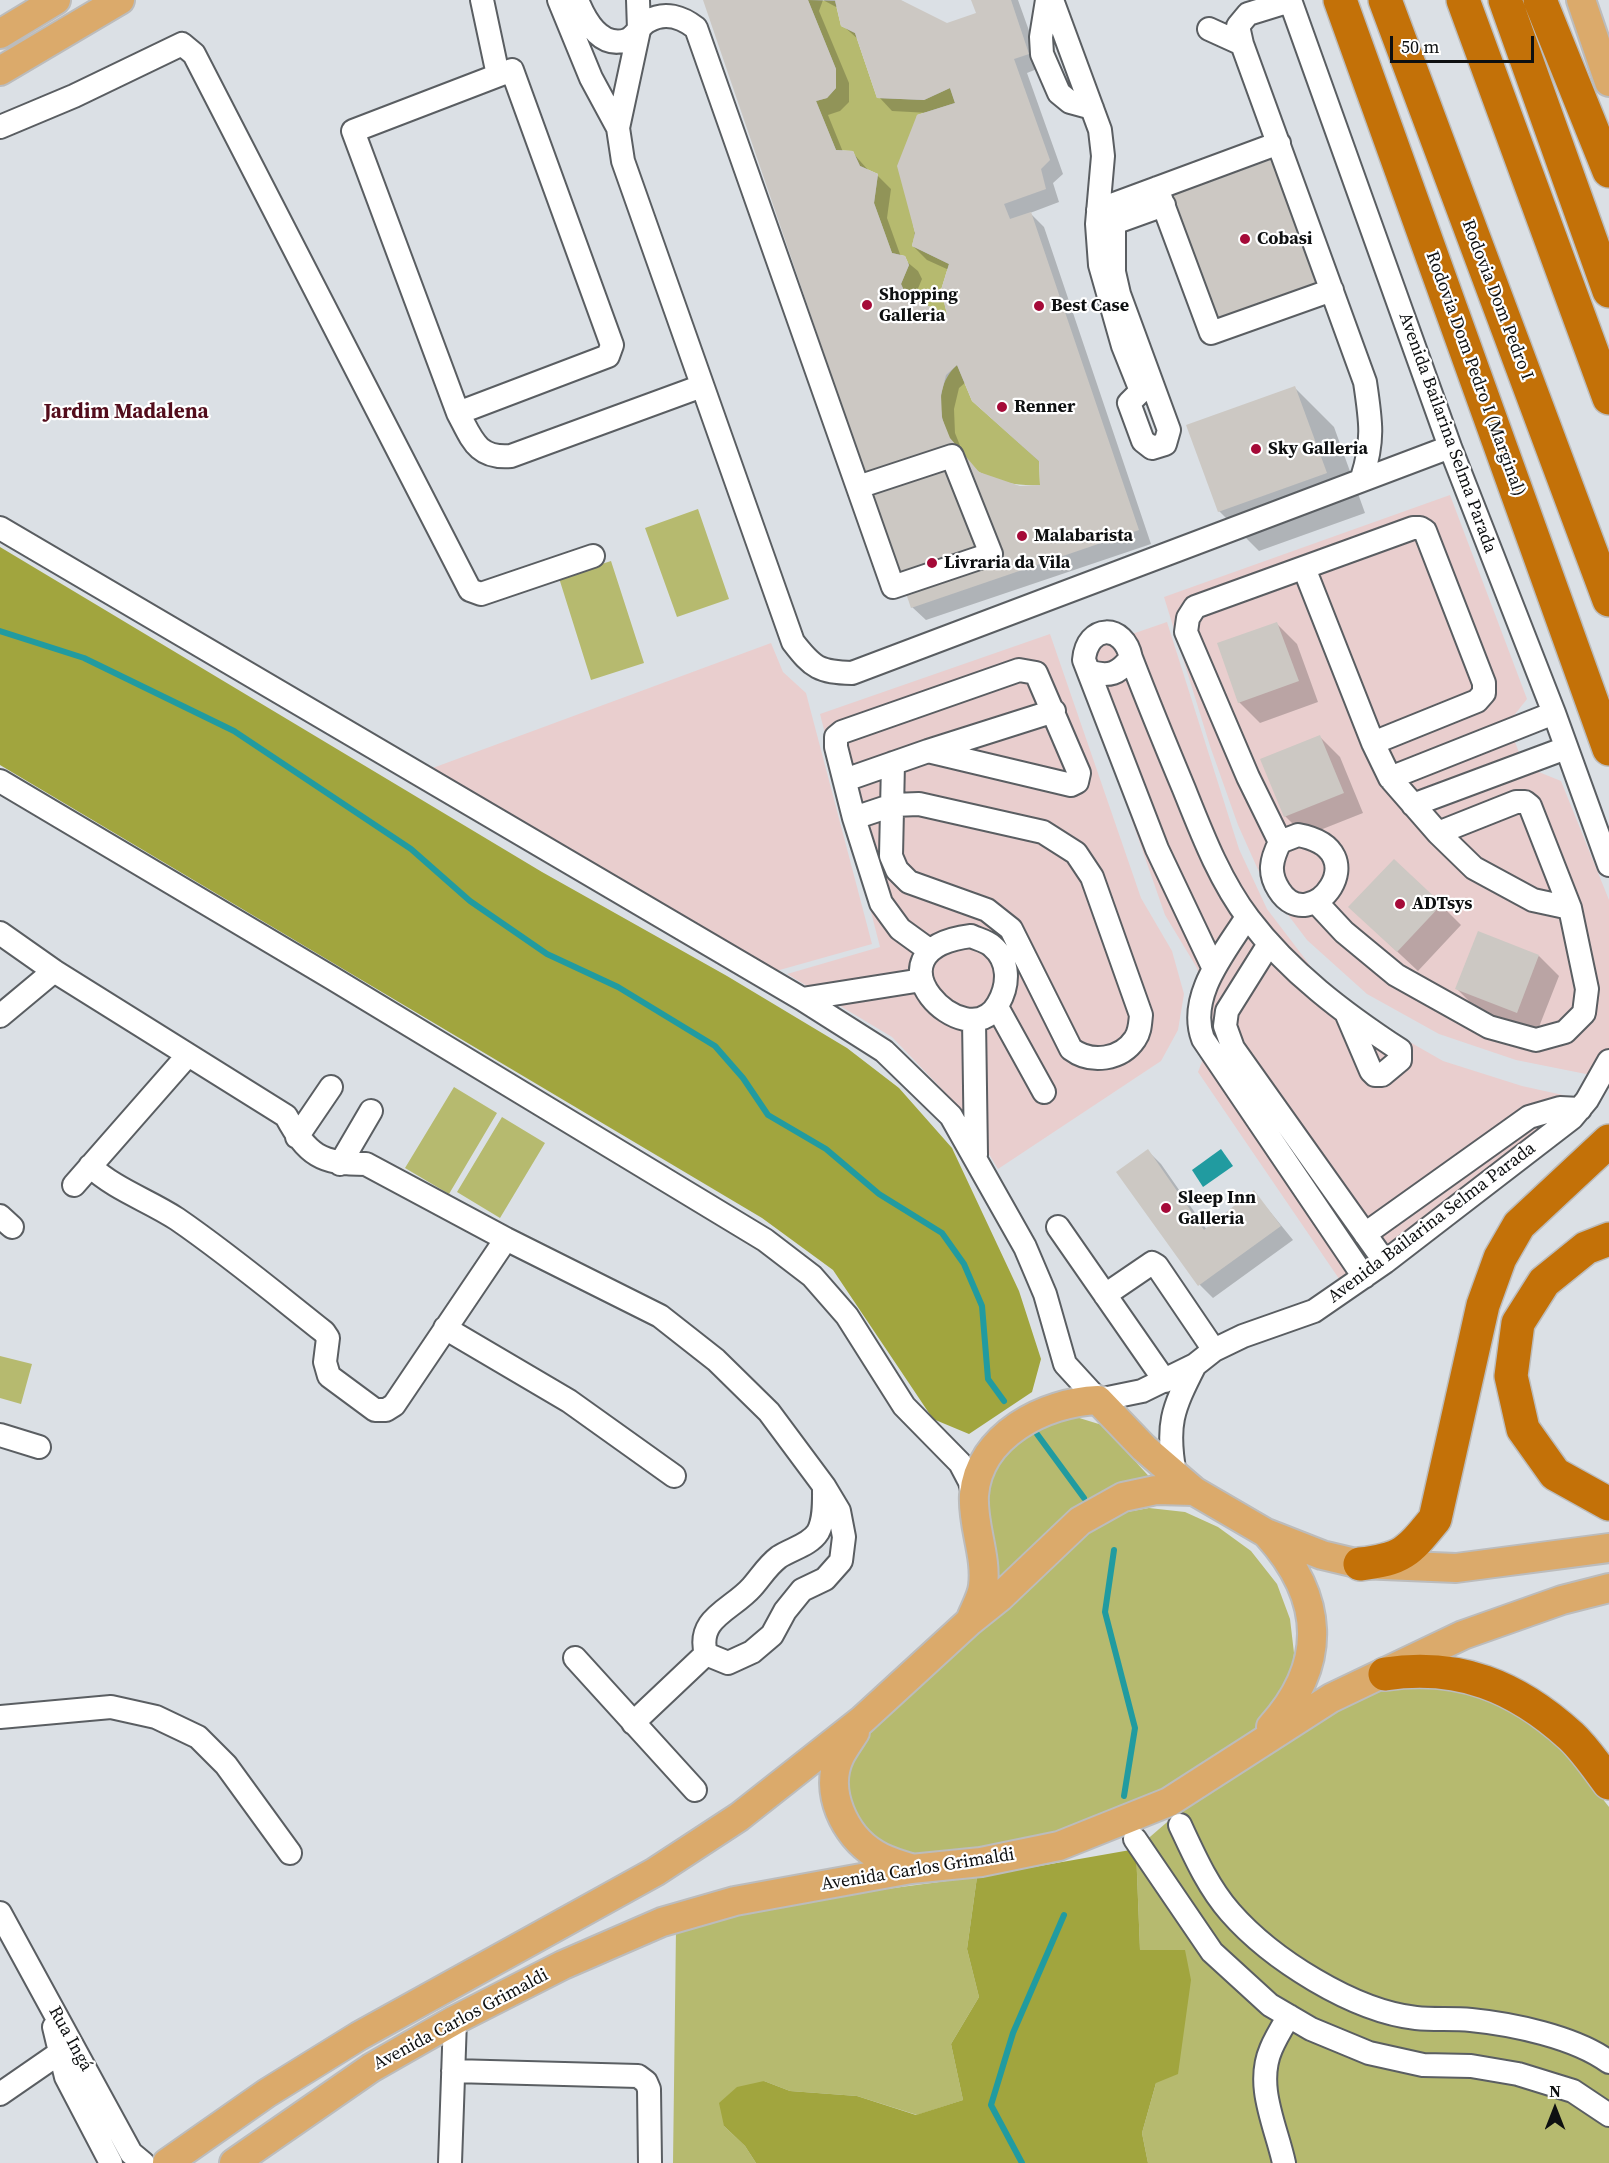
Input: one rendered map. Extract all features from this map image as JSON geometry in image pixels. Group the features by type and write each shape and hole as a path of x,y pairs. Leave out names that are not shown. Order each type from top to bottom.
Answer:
{"highway":[{"name":"Rodovia Dom Pedro I (Marginal)","path":"1340,0 1609,749"},
{"name":"Rodovia Dom Pedro I","path":"1385,0 1609,600"},
{"path":"1463,0 1609,398"},
{"path":"1505,0 1609,291"},
{"path":"1540,0 1609,171"},
{"path":"1360,1564 1392,1560 1414,1544 1435,1519 1483,1305 1500,1258 1519,1225 1609,1142"},
{"path":"1609,1239 1586,1248 1544,1282 1518,1323 1512,1376 1523,1429 1555,1474 1609,1504"},
{"path":"1385,1674 1417,1669 1463,1675 1519,1695 1572,1737 1609,1783"}],"main road":[{"path":"0,34 56,0"},
{"path":"0,71 120,0"},
{"path":"1581,0 1609,82"},
{"name":"Avenida Carlos Grimaldi","path":"970,1620 983,1587 974,1498 976,1479 990,1454 1003,1438 1021,1423 1045,1410 1072,1401 1098,1400 1185,1483 1266,1533 1322,1555 1360,1564 1456,1568 1609,1548"},
{"name":"Avenida Carlos Grimaldi","path":"167,2163 267,2093 359,2036 655,1872 739,1817 862,1720 970,1620 1000,1597 1080,1521 1123,1497 1185,1483"},
{"path":"1247,1753 1290,1706 1308,1664 1312,1637 1311,1613 1298,1575 1287,1557 1266,1533"},
{"name":"Avenida Carlos Grimaldi","path":"234,2163 371,2068 454,2020 563,1965 662,1922 735,1901 911,1869 981,1862 1059,1846 1169,1803 1331,1698 1463,1635 1562,1599 1609,1588"},
{"path":"862,1720 839,1758 835,1782 838,1806 848,1829 866,1848 888,1861 911,1869"}],"street":[{"path":"482,0 498,75"},
{"path":"559,0 591,78 618,128 623,161 793,642 806,660 826,672 852,673 1362,478 1450,447"},
{"path":"577,0 584,19 598,35 615,41 628,39 647,21 664,15 683,17 696,28 858,487 893,586 991,554 952,456 858,487"},
{"path":"618,128 639,30 638,0"},
{"path":"1047,0 1041,37 1042,54 1059,93 1070,102 1092,108"},
{"path":"1052,0 1102,141 1098,210 1100,265 1104,288 1141,391 1129,403 1143,441 1152,447 1165,444 1169,430 1119,294 1114,272 1114,223 1161,196 1279,143"},
{"path":"1290,1 1248,14 1238,26 1242,44 1365,382 1370,411 1371,448 1362,478"},
{"name":"Avenida Bailarina Selma Parada","path":"1290,1 1450,447 1554,713 1609,865"},
{"path":"1209,29 1242,44"},
{"path":"0,127 74,96 182,44 194,54 462,579 470,590 481,594 593,556"},
{"path":"458,413 608,356 612,345 512,70 353,131 458,413 474,443 485,453 497,457 511,456 702,386"},
{"path":"1098,210 1161,196"},
{"path":"1161,196 1211,333 1332,290"},
{"path":"0,528 802,999 884,1051 951,1116 1025,1247 1045,1294 1065,1364 1098,1400"},
{"path":"1280,842 1248,777 1186,632 1188,618 1196,607 1413,528 1425,531 1484,683 1484,693 1477,701 1373,743"},
{"path":"1304,568 1373,743 1390,778 1438,833 1474,868 1533,900 1570,909"},
{"path":"1214,969 1156,849 1084,660 1085,647 1093,636 1106,632 1119,636 1128,645 1131,658 1200,830 1223,878 1247,917 1269,944 1347,1015"},
{"path":"1090,672 1106,676 1121,671 1131,658"},
{"path":"928,751 1071,785 1077,782 1079,773 1036,673 1019,670 842,732 836,737 836,747 854,818 881,903 900,930 929,950"},
{"path":"845,780 1054,711"},
{"path":"1390,778 1554,713"},
{"path":"1413,805 1566,748"},
{"path":"854,818 893,805 919,804 1043,831 1076,853 1092,877 1141,1015 1139,1031 1134,1041 1116,1054 1095,1060 1082,1057 1071,1049 1011,930 987,910 909,882 897,870 891,856 893,805 893,763"},
{"path":"0,781 343,984 765,1240 812,1276 847,1316 904,1406 960,1463 970,1482 974,1498"},
{"path":"1317,903 1344,932 1396,975 1489,1027 1536,1040 1564,1032 1584,1013 1587,989 1570,909 1530,806 1525,802 1516,802 1438,833"},
{"path":"1298,835 1317,839 1332,852 1337,871 1332,889 1317,903 1299,905 1282,896 1272,879 1271,860 1280,842 1298,835"},
{"path":"1247,917 1214,969 1199,1006 1197,1025 1203,1039 1364,1277"},
{"path":"0,933 54,970 286,1116 297,1137 316,1156 340,1164 366,1164 506,1239 660,1316 716,1360 769,1412 824,1486 839,1511 844,1537 841,1561 825,1578 802,1590 785,1611 772,1635 752,1652 728,1662 706,1654"},
{"path":"971,936 992,945 1005,964 1007,987 997,1007 986,1016 974,1020 957,1017 941,1008 930,996 922,980 924,961 929,950 948,939 971,936"},
{"path":"1269,944 1227,1011 1225,1026 1233,1048 1385,1262"},
{"path":"0,1016 54,970"},
{"path":"802,999 922,980"},
{"path":"997,1007 1044,1092"},
{"path":"974,1020 976,1157"},
{"path":"74,1185 188,1055"},
{"name":"Avenida Bailarina Selma Parada","path":"1098,1400 1142,1391 1195,1365 1214,1350 1243,1336 1314,1311 1385,1262 1554,1132 1580,1109 1609,1061"},
{"path":"297,1137 331,1087"},
{"path":"1365,1234 1529,1117 1560,1108 1580,1109"},
{"path":"340,1164 370,1110"},
{"path":"90,1166 103,1178 163,1210 205,1238 324,1332 328,1338 325,1362 329,1376 375,1410 386,1410 393,1405 506,1239"},
{"path":"1058,1227 1165,1381"},
{"path":"1105,1295 1152,1263 1157,1266 1214,1350"},
{"path":"444,1328 569,1401 674,1476"},
{"name":"Avenida Bailarina Selma Parada","path":"1185,1483 1171,1446 1171,1422 1176,1401 1195,1365"},
{"path":"0,1435 39,1447"},
{"path":"706,1654 702,1642 705,1629 717,1614 752,1587 764,1570 781,1556 804,1544 818,1532 824,1510 824,1486"},
{"path":"633,1723 706,1654"},
{"path":"574,1658 694,1790"},
{"path":"0,1718 111,1707 166,1722 198,1737 226,1765 290,1853"},
{"path":"1180,1825 1197,1864 1229,1911 1268,1948 1321,1984 1371,2006 1415,2018 1471,2020 1524,2030 1576,2044 1609,2062"},
{"path":"1135,1839 1212,1952 1270,2004 1311,2029 1369,2053 1423,2065 1471,2066 1518,2074 1572,2091 1609,2115"},
{"name":"Rua Ingá","path":"0,1912 44,1991 67,2048 131,2153 142,2163"},
{"path":"1284,2163 1266,2097 1265,2070 1270,2049 1289,2016"},
{"path":"450,2163 454,2020"},
{"path":"0,2094 67,2048 72,2090 111,2163"},
{"path":"453,2071 638,2076 646,2082 649,2090 650,2163"}],"shaded area":[{"path":"1450,495 1527,699 1508,723 1524,766 1561,781 1609,900 1609,1055 1596,1076 1516,1060 1439,1034 1367,994 1307,940 1264,883 1238,825 1210,746 1164,597"},
{"path":"0,547 542,872 727,976 847,1048 899,1088 952,1148 1019,1291 1041,1359 1032,1392 969,1434 933,1419 833,1270 762,1218 0,765"},
{"path":"1167,622 1239,849 1267,909 1312,968 1373,1021 1443,1061 1522,1086 1599,1103 1569,1129 1346,1289 1198,1072 1207,1049 1210,1019 1197,968 1165,915 1074,654"},
{"path":"1050,634 1141,898 1172,951 1184,994 1178,1030 1161,1061 998,1169 962,1110 892,1037 787,974 880,947 820,714"},
{"path":"771,643 783,672 806,693 872,944 776,971 430,769"},
{"path":"1136,1849 1140,1950 1185,1950 1191,1980 1178,2074 1156,2083 1142,2133 1148,2163 756,2163 745,2146 724,2126 719,2103 737,2087 764,2081 790,2091 857,2096 916,2115 963,2100 951,2044 979,1997 967,1949 977,1877"}],"green space":[{"path":"808,0 835,1 841,26 855,33 877,98 924,100 950,88 955,103 917,115 907,196 915,233 912,246 949,264 941,290 947,314 907,297 901,284 909,265 905,256 892,253 874,203 878,174 860,166 853,151 836,150 816,101 827,98 836,88 836,69"},
{"path":"957,365 972,401 1039,461 1040,485 1010,483 988,476 969,464 958,452 949,438 941,407 942,391 947,377"},
{"path":"698,509 729,599 677,617 645,528"},
{"path":"611,561 644,663 591,680 559,578"},
{"path":"454,1087 497,1113 449,1194 405,1168"},
{"path":"502,1117 545,1143 500,1218 457,1192"},
{"path":"0,1356 32,1364 21,1404 0,1398"},
{"path":"1076,1417 1102,1425 1155,1483 990,1595 986,1550 987,1507 998,1467 1011,1449 1043,1423 1054,1419"},
{"path":"1149,1508 1185,1512 1218,1527 1251,1551 1277,1584 1290,1619 1294,1653 1292,1670 1269,1714 1257,1729 1178,1784 1075,1829 944,1856 898,1855 863,1830 848,1793 849,1767 859,1744 1086,1529 1116,1514"},
{"path":"1417,1669 1493,1692 1561,1746 1609,1807 1609,2163 1148,2163 1142,2133 1156,2083 1140,1950 1136,1849 1247,1753"},
{"path":"977,1877 967,1949 979,1997 951,2044 963,2100 917,2115 857,2096 790,2091 764,2081 724,2126 745,2146 756,2163 673,2163 676,1929 818,1898"}],"water":[{"path":"1221,1149 1233,1166 1203,1187 1192,1170"}],"building":[{"name":"Shopping Galleria","path":"703,0 808,0 836,69 836,88 827,98 816,101 836,150 853,151 860,166 878,174 874,203 892,253 905,256 909,265 901,284 907,297 947,314 941,290 949,264 912,246 915,233 897,166 917,115 955,103 950,88 924,100 877,98 855,33 841,26 835,0 901,0 947,23 976,13 971,0 1011,0 1029,54 1014,59 1050,160 1041,169 1046,189 1004,204 1010,219 1031,212 1139,530 911,608","holes":["957,365 972,401 1039,461 1040,485 1020,486 979,472 950,438 942,418 941,395 946,375"]},
{"name":"Cobasi","path":"1273,159 1318,282 1218,319 1173,195"},
{"name":"Sky Galleria","path":"1295,386 1327,473 1218,512 1186,425"},
{"path":"1277,622 1299,681 1238,703 1217,643"},
{"path":"1320,735 1344,793 1284,817 1260,759"},
{"path":"1394,859 1442,904 1397,952 1348,907"},
{"path":"1478,931 1539,955 1517,1013 1455,989"},
{"name":"Sleep Inn Galleria","path":"1148,1149 1204,1230 1254,1190 1281,1226 1198,1286 1116,1172"}],"waterway":[{"path":"0,631 84,658 234,731 411,849 470,901 547,954 618,987 715,1046 743,1078 768,1115 826,1149 879,1194 942,1233 964,1264 982,1306 988,1379 1004,1401"},
{"path":"1037,1434 1084,1498"},
{"path":"1114,1550 1105,1612 1135,1728 1124,1796"},
{"path":"1022,2163 991,2105 1013,2033 1064,1915"}],"place":[{"name":"Cobasi","path":"1245,239"},
{"name":"Shopping Galleria","path":"867,305"},
{"name":"Best Case","path":"1039,306"},
{"name":"Renner","path":"1002,407"},
{"name":"Sky Galleria","path":"1256,449"},
{"name":"Malabarista","path":"1022,536"},
{"name":"Livraria da Vila","path":"932,563"},
{"name":"ADTsys","path":"1400,904"},
{"name":"Sleep Inn Galleria","path":"1166,1208"}],"district":[{"name":"Jardim Madalena","path":"126,413"}]}
